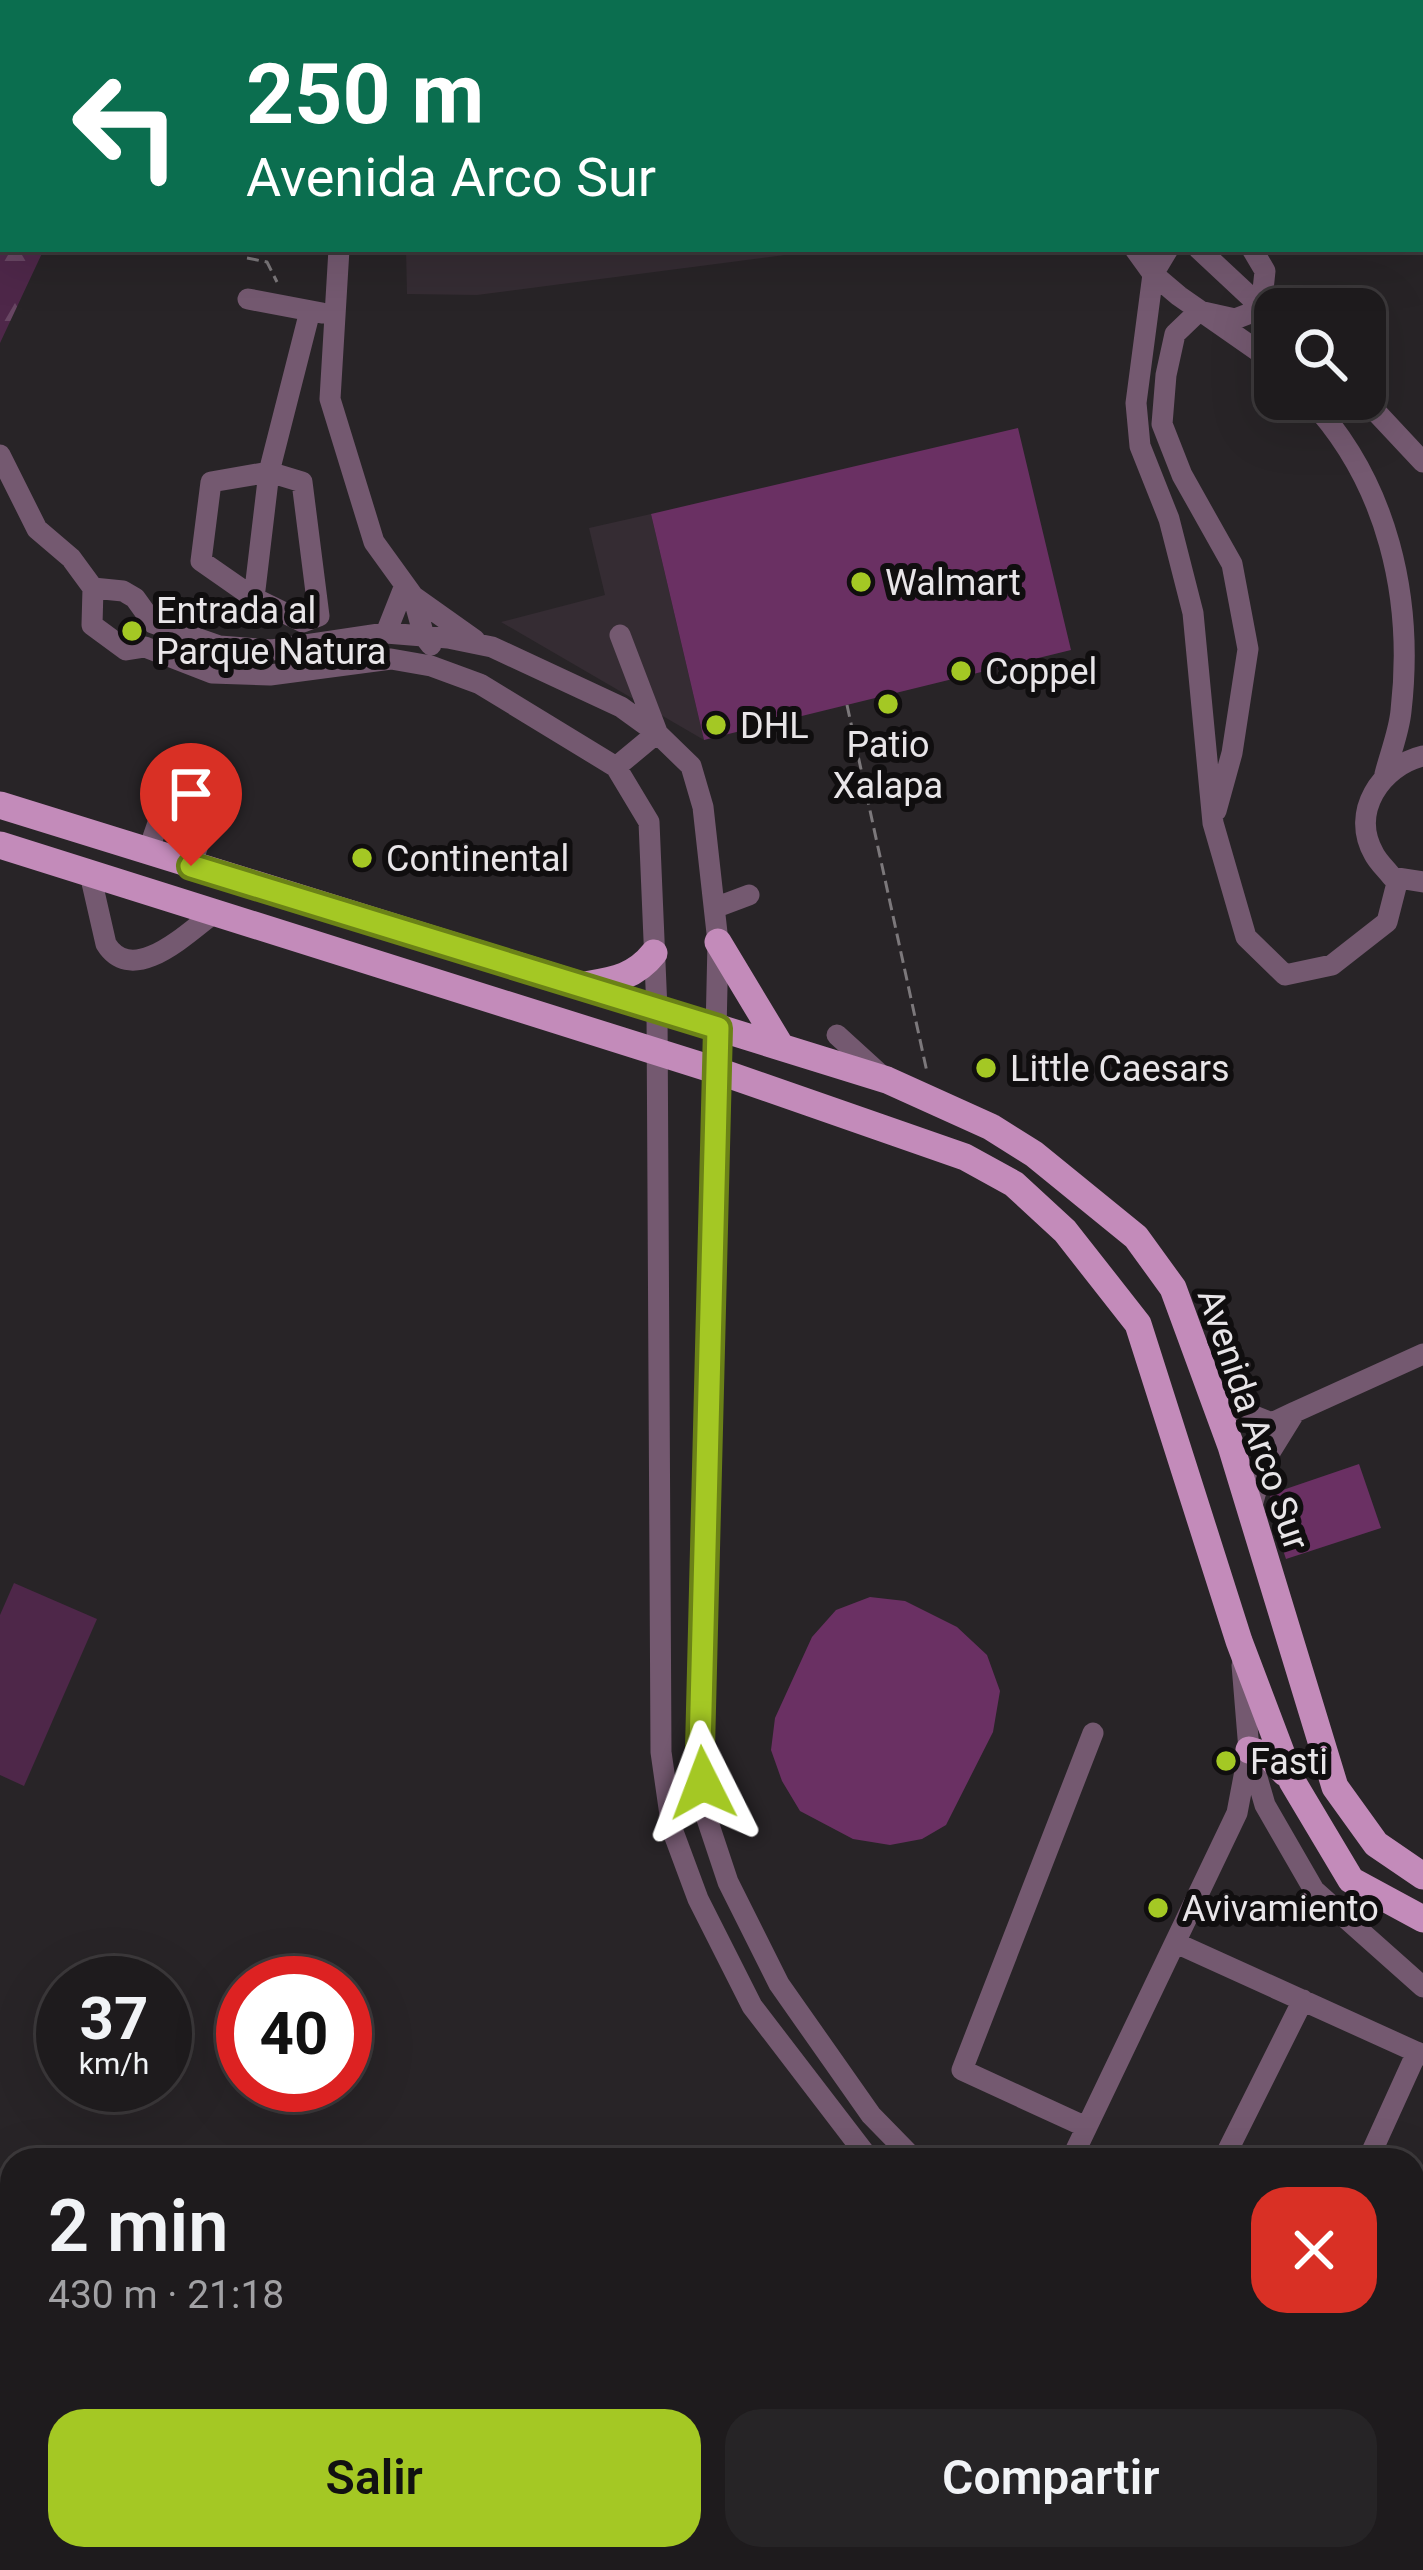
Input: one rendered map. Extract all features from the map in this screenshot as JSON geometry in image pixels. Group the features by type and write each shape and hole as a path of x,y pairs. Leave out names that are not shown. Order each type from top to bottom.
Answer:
{"main road":[{"name":"Avenida Arco Sur","path":"0,806 886,1080 932,1098 1034,1154 1136,1238 1173,1288 1214,1400 1335,1787 1376,1844 1423,1876"},
{"path":"0,845 718,1071 965,1157 1014,1184 1065,1231 1138,1324 1239,1640 1292,1780 1351,1880 1423,1919"},
{"path":"718,942 780,1045"},
{"path":"576,987 623,979 642,968 654,953"},
{"path":"1250,1750 1269,1756 1292,1780"}],"street":[{"path":"339,252 330,399 374,542 409,591 424,636 469,680"},
{"path":"1137,252 1153,274 1254,349"},
{"path":"1166,252 1153,274 1136,403 1140,446 1169,519 1193,613 1213,824 1246,938 1285,975 1332,965 1387,922 1398,879"},
{"path":"1202,252 1254,301"},
{"path":"1254,252 1265,271 1266,288"},
{"path":"248,299 334,315"},
{"path":"254,598 269,472 310,310"},
{"path":"1199,311 1235,319 1254,316"},
{"path":"1199,311 1175,334 1162,424 1182,475 1232,564 1248,649 1232,753 1213,824"},
{"path":"1329,420 1375,494 1403,595 1401,713 1385,774 1371,796 1365,822 1372,852 1392,878 1423,882"},
{"path":"1384,420 1423,462"},
{"path":"0,454 37,529 71,559 93,588 92,626 125,650 145,646 212,673 270,675 391,659 430,665 469,680 616,767 649,822 657,1010 661,1752 672,1829 698,1899 752,2006 861,2148"},
{"path":"269,472 302,482 319,616 303,622 254,598 201,561 211,482 269,472"},
{"path":"93,588 123,590 154,623 219,646 272,650 386,633 486,646"},
{"path":"386,633 409,591"},
{"path":"409,591 486,646 621,707 658,733 691,766 704,806 718,942 700,1749 706,1816 728,1882 779,1984 871,2115 903,2148"},
{"path":"145,646 154,623"},
{"path":"620,634 658,733"},
{"path":"375,662 424,636"},
{"path":"469,680 486,646"},
{"path":"616,767 658,733"},
{"path":"1385,774 1406,760 1423,756"},
{"path":"148,852 179,761 195,760 214,768 220,779 191,866"},
{"path":"90,874 106,944 129,961 142,961 170,946 214,914"},
{"path":"717,907 749,895"},
{"path":"837,1035 886,1080"},
{"path":"1214,1400 1272,1423 1423,1354"},
{"path":"1250,1514 1264,1462 1295,1412"},
{"path":"1239,1640 1250,1750 1265,1805 1314,1890 1423,1988"},
{"path":"1086,2127 962,2070 1093,1733"},
{"path":"1076,2148 1237,1813 1250,1750"},
{"path":"1176,1943 1420,2053 1374,2148"},
{"path":"1229,2148 1303,2000"}],"path":[{"path":"247,258 267,262 286,306"},
{"path":"847,705 932,1098"}],"shaded area":[{"path":"406,252 808,252 477,295 407,294"},
{"path":"651,514 704,740 501,622 605,595 589,528"}],"green space":[{"path":"0,252 43,252 0,343"},
{"path":"14,1583 97,1619 24,1786 0,1775 0,1615"}],"building":[{"name":"Walmart","path":"1018,428 1071,650 704,740 651,514"},
{"path":"1359,1464 1381,1528 1286,1559 1268,1505 1271,1494"},
{"path":"870,1597 905,1601 957,1627 987,1655 1000,1691 993,1732 946,1825 922,1839 890,1845 853,1839 800,1811 771,1750 775,1718 812,1637 836,1610"}],"place":[{"name":"Walmart","path":"861,582"},
{"name":"Entrada al Parque Natura","path":"132,631"},
{"name":"Coppel","path":"961,671"},
{"name":"Patio Xalapa","path":"888,704"},
{"name":"DHL","path":"716,725"},
{"name":"Continental","path":"362,858"},
{"name":"Little Caesars","path":"986,1068"},
{"name":"Fasti","path":"1226,1761"},
{"name":"Avivamiento","path":"1158,1908"}],"route":[{"path":"191,866 718,1028 700,1749 703,1783"}]}
